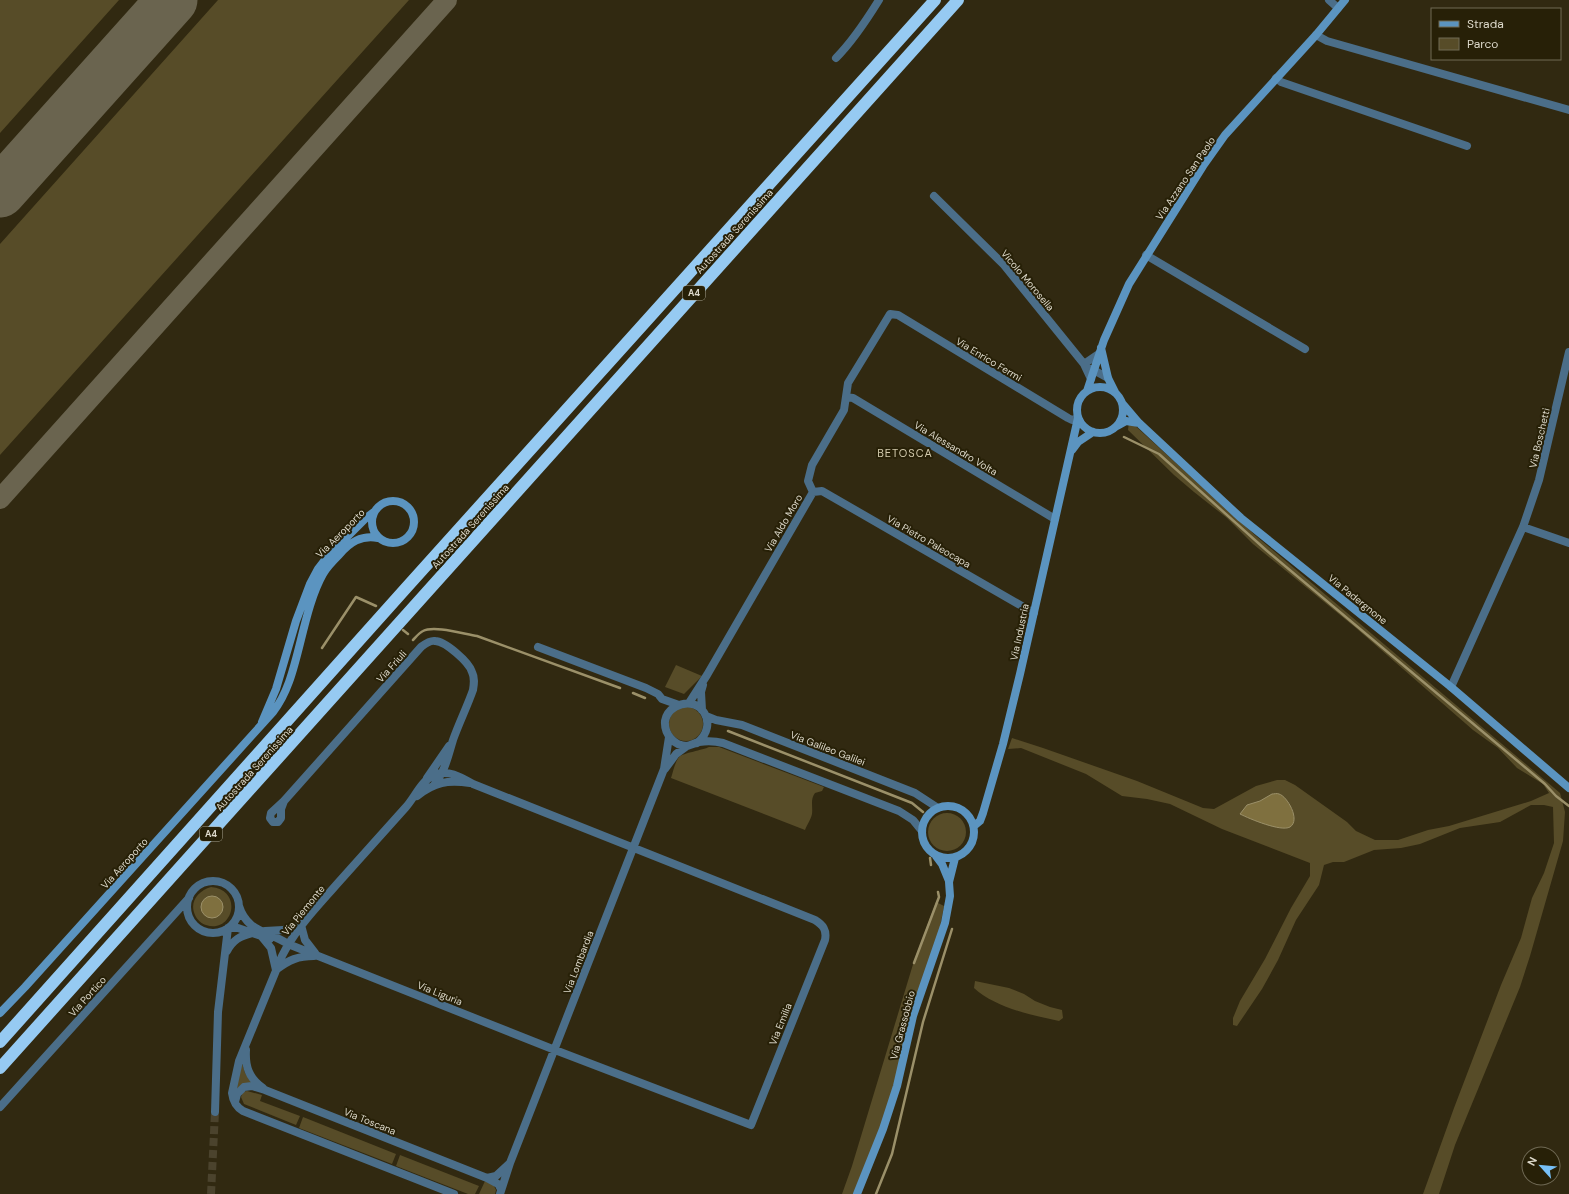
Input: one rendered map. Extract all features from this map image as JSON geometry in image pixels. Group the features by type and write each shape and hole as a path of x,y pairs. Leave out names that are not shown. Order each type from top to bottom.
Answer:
{"highway":[{"name":"Autostrada Serenissima","path":"0,1042 935,0"},
{"name":"Autostrada Serenissima","path":"0,1068 958,0"}],"street":[{"path":"836,58 859,31 879,0"},
{"path":"1329,0 1338,8"},
{"name":"Via Azzano San Paolo","path":"1087,391 1100,350 1128,284 1202,166 1225,135 1316,35 1345,0"},
{"path":"1316,35 1327,42 1569,110"},
{"path":"1276,78 1281,82 1467,146"},
{"name":"Vicolo Morosella","path":"934,196 1004,265 1084,364"},
{"path":"1146,255 1305,349"},
{"name":"Via Aldo Moro","path":"689,703 707,675 813,492 808,481 812,465 844,410 848,384 890,314"},
{"name":"Via Enrico Fermi","path":"890,314 898,316 1068,418 1072,420 1078,418"},
{"path":"1084,364 1100,350 1108,378 1122,402 1122,418 1117,427"},
{"name":"Via Boschetti","path":"1451,687 1523,527 1539,480 1569,352"},
{"path":"1084,364 1093,371 1108,378"},
{"path":"1084,364 1091,380"},
{"path":"1116,394 1108,388 1102,387 1097,387 1083,394 1078,403 1078,418 1084,427 1098,434 1108,432 1126,421 1139,423"},
{"name":"Via Alessandro Volta","path":"846,397 853,398 1055,519"},
{"name":"Via Padergnone","path":"1122,402 1139,423 1241,518 1451,687 1569,788"},
{"name":"Via Industria","path":"974,826 980,821 983,813 1003,744 1078,418"},
{"name":"Via Industria","path":"1070,454 1078,442 1093,432"},
{"name":"Via Pietro Paleocapa","path":"813,492 822,491 1034,613"},
{"path":"390,502 398,502 408,507 414,521 412,532 404,541 393,544 378,538 372,528 374,512 384,504 390,502"},
{"name":"Via Aeroporto","path":"261,724 276,688 296,621 310,584 318,569 328,556 374,512"},
{"path":"1523,527 1569,543"},
{"name":"Via Aeroporto","path":"0,1013 26,987 261,724 269,717 278,705 288,686 314,595 324,572 342,551 355,540 365,537 378,538"},
{"name":"Via Friuli","path":"284,801 421,647 430,641 435,641 446,645 470,667 474,678 473,690 453,740 450,752 434,785"},
{"path":"538,647 646,688 658,694 662,699 666,719 665,726 669,737 674,742 688,746 697,743 714,741 723,743 899,811 913,820 922,831 925,845 942,864 949,882"},
{"name":"Via Aldo Moro","path":"704,713 701,692 707,675"},
{"path":"662,699 679,705"},
{"path":"666,719 672,709 679,705 689,703 698,706 704,713 708,722 706,734 697,743"},
{"name":"Via Galileo Galilei","path":"704,713 716,720 742,725 915,793 938,808"},
{"name":"Via Lombardia","path":"501,1192 510,1163 664,769 669,737"},
{"name":"Via Friuli","path":"423,784 453,740"},
{"name":"Via Lombardia","path":"664,769 676,754 688,746"},
{"name":"Via Piemonte","path":"234,1102 232,1093 239,1061 246,1048 276,970 288,944 301,925 408,805 430,777 441,773 453,774 473,784 633,847"},
{"name":"Via Piemonte","path":"408,805 434,785 450,782 473,784"},
{"path":"922,831 926,818 938,808 950,806 972,814 983,813"},
{"path":"934,855 948,859 955,858 967,851 971,845 974,836 974,826 970,817 963,810"},
{"name":"Via Emilia","path":"554,1050 751,1125 825,940 825,930 821,924 815,920 633,847"},
{"name":"Via Grassobbio","path":"857,1194 883,1129 897,1086 914,1016 945,923 950,896 949,882 955,858"},
{"path":"207,882 217,882 229,887 235,893 239,906 236,918 228,928 215,933 195,926 187,910 191,893 199,886 207,882"},
{"name":"Via Portico","path":"0,1108 189,898"},
{"name":"Via Liguria","path":"239,906 241,915 246,922 262,934 271,948 276,970 295,958 303,956 318,956"},
{"path":"262,934 301,925"},
{"name":"Via Liguria","path":"301,925 305,940 318,956"},
{"path":"215,1112 218,1012 228,928"},
{"name":"Via Liguria","path":"228,928 238,928 253,933 262,934 554,1050"},
{"path":"225,954 236,939 253,933"},
{"name":"Via Piemonte","path":"246,1048 247,1068 254,1080 265,1090"},
{"name":"Via Toscana","path":"234,1102 237,1094 244,1087 252,1086 265,1090 494,1181 501,1192"},
{"path":"234,1102 243,1111 454,1194"},
{"name":"Via Lombardia","path":"487,1178 496,1176 510,1163"}],"green space":[{"path":"0,0 119,0 0,133"},
{"path":"218,0 409,0 0,455 0,244"},
{"path":"1129,422 1131,422 1256,536 1560,793 1565,812 1563,841 1530,956 1520,987 1455,1145 1439,1194 1423,1194 1501,985 1521,938 1532,898 1544,873 1554,843 1553,807 1531,805 1500,822 1460,828 1420,844 1401,848 1374,850 1344,862 1333,862 1324,865 1319,885 1296,920 1278,960 1262,989 1237,1026 1233,1025 1233,1018 1240,1001 1265,959 1291,908 1310,876 1310,863 1222,829 1170,804 1122,796 1086,774 1021,748 1008,749 1012,738 1137,781 1203,808 1214,809 1256,786 1277,780 1285,780 1295,785 1347,822 1356,831 1375,840 1398,840 1531,801 1549,793 1543,784 1517,768 1498,748 1473,730 1356,628 1253,544 1227,518 1174,475 1128,430"},
{"path":"676,665 702,676 684,694 665,687"},
{"path":"683,707 689,707 693,708 700,714 703,724 702,731 696,738 689,741 683,741 679,740 672,734 669,727 669,721 670,717 676,710"},
{"path":"709,747 719,747 824,787 822,791 815,793 813,796 812,814 805,830 671,778 675,764 679,757"},
{"path":"943,813 951,813 961,818 965,825 965,839 961,846 951,851 943,851 933,846 931,843 928,836 928,828 933,818 936,816"},
{"path":"211,887 221,890 228,895 231,903 231,910 228,918 223,923 215,926 201,923 193,910 194,901 202,891","holes":["215,896 208,917 202,912 201,905 208,897"]},
{"path":"936,902 944,906 939,932 889,1106 855,1194 842,1194 852,1166 914,961"},
{"path":"975,981 1009,988 1024,994 1035,1001 1062,1010 1063,1018 1059,1021 1003,1006 983,995 974,988"},
{"path":"242,1063 245,1073 252,1083 242,1085 236,1090"},
{"path":"247,1091 262,1095 260,1101 300,1116 296,1125 244,1104 241,1097 243,1092"},
{"path":"303,1117 396,1154 392,1164 299,1128"},
{"path":"400,1155 479,1186 475,1194 468,1194 396,1166"},
{"path":"485,1181 493,1184 496,1190 495,1194 479,1194"}],"shaded area":[{"path":"1272,794 1282,796 1289,803 1294,819 1293,824 1290,827 1280,828 1258,822 1240,814 1247,805 1260,801"},
{"path":"212,896 220,899 223,907 220,915 212,918 204,915 201,907 204,899"}],"waterway":[{"path":"1124,437 1159,454 1266,550 1545,784 1556,796 1569,806"},
{"path":"322,648 356,597 376,606"},
{"path":"413,640 423,631 428,629 449,630 477,636 620,688"},
{"path":"403,630 408,634"},
{"path":"633,693 645,698"},
{"path":"728,731 912,803 923,812"},
{"path":"930,858 931,865"},
{"path":"914,963 939,897 938,892"},
{"path":"876,1194 892,1154 923,1022 952,929"}],"taxiway":[{"path":"0,499 447,0"}],"runway":[{"path":"0,192 172,0"}],"tunnel":[{"path":"211,1194 215,1112"}],"district":[{"name":"BETOSCA","path":"905,453"}]}
